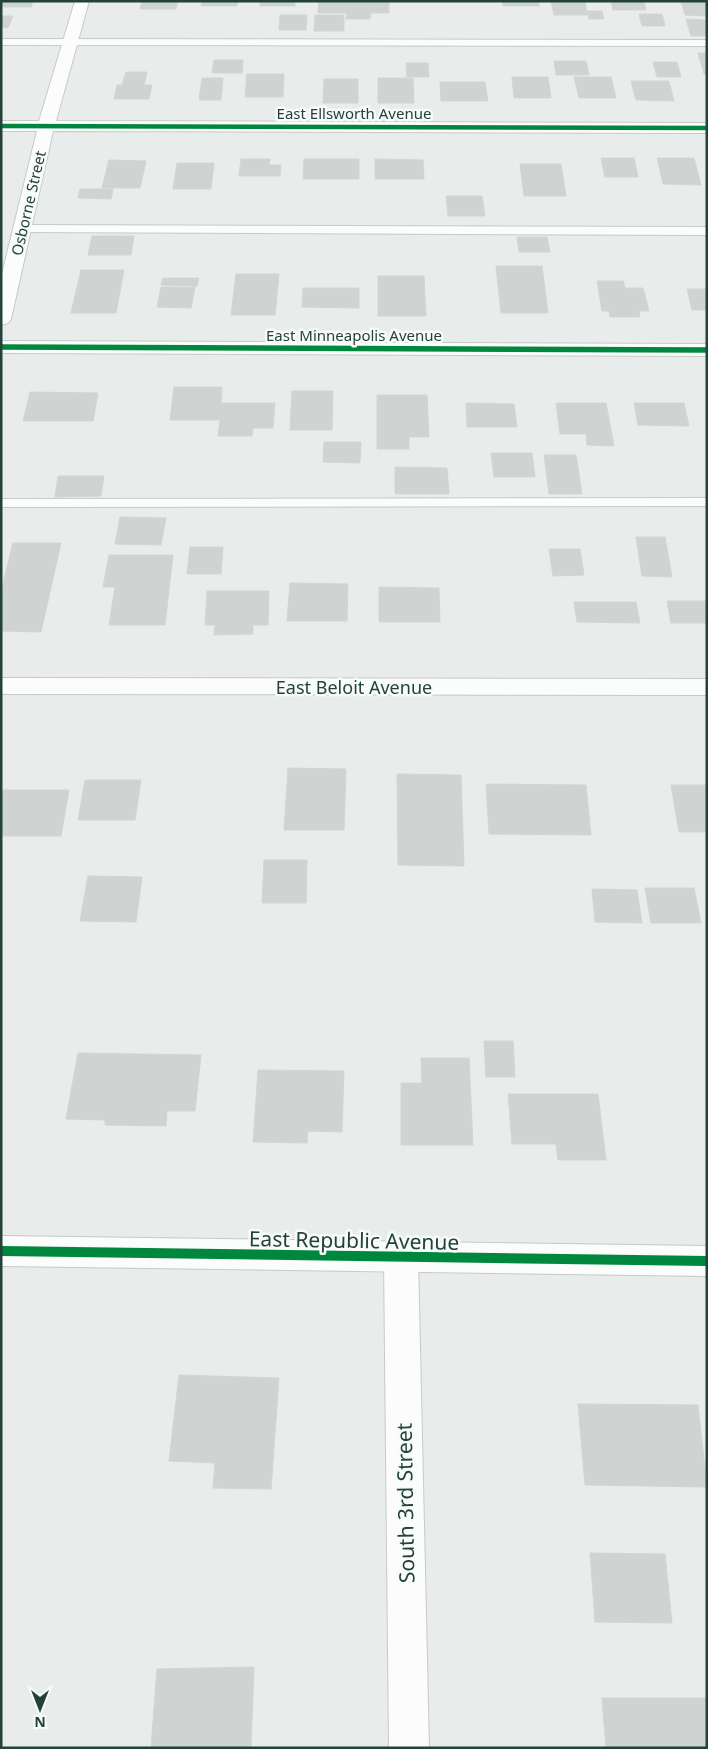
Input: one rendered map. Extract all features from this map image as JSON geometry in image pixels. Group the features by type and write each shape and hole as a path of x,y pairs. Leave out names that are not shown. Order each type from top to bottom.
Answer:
{"street":[{"name":"Osborne Street","path":"1,319 46,126 82,1"},
{"name":"East Ellsworth Avenue","path":"1,126 707,128"},
{"name":"East Minneapolis Avenue","path":"1,347 707,350"},
{"name":"East Beloit Avenue","path":"1,686 707,687"},
{"name":"East Republic Avenue","path":"1,1251 707,1261"},
{"name":"South 3rd Street","path":"401,1258 408,1748"}],"lane":[{"path":"1,42 707,43"},
{"path":"22,229 707,231"},
{"path":"1,503 707,502"}],"building":[{"path":"1,1 33,1 31,7 1,7"},
{"path":"142,1 178,1 176,9 140,9"},
{"path":"202,1 238,1 237,6 201,6"},
{"path":"260,1 295,1 295,6 260,6"},
{"path":"319,1 389,1 389,13 371,13 370,19 346,19 347,13 318,13"},
{"path":"502,1 539,1 539,6 503,6"},
{"path":"551,1 585,1 587,15 554,15"},
{"path":"611,1 644,1 646,10 613,10"},
{"path":"681,1 707,1 707,16 685,15"},
{"path":"587,11 602,11 604,19 589,19"},
{"path":"639,14 662,14 665,26 642,26"},
{"path":"280,15 307,15 306,30 279,30"},
{"path":"315,15 344,15 344,31 314,31"},
{"path":"1,16 13,16 8,28 1,27"},
{"path":"686,19 707,20 707,36 691,36"},
{"path":"698,53 707,53 707,75 704,74"},
{"path":"214,60 243,60 242,73 212,73"},
{"path":"554,61 586,61 589,75 556,75"},
{"path":"653,62 677,62 681,77 657,77"},
{"path":"406,63 428,63 429,77 407,77"},
{"path":"126,72 147,72 144,85 152,85 149,99 114,99 117,85 122,85"},
{"path":"247,74 284,74 283,97 245,97"},
{"path":"512,77 548,77 551,98 514,98"},
{"path":"574,77 611,77 616,98 579,98"},
{"path":"202,78 223,78 221,100 199,100"},
{"path":"378,78 413,78 414,103 378,103"},
{"path":"324,79 358,79 358,103 323,103"},
{"path":"631,81 669,81 674,101 636,100"},
{"path":"440,82 485,82 488,101 441,101"},
{"path":"601,158 634,158 638,177 605,177"},
{"path":"657,158 694,158 701,185 663,184"},
{"path":"241,159 270,159 269,165 281,165 280,176 239,176"},
{"path":"304,159 359,159 359,179 303,179"},
{"path":"375,159 423,160 424,179 375,179"},
{"path":"109,160 146,161 140,188 102,188"},
{"path":"177,163 214,163 211,189 173,189"},
{"path":"520,164 561,164 566,196 524,196"},
{"path":"80,189 113,189 111,199 78,198"},
{"path":"446,196 482,196 485,216 448,216"},
{"path":"92,236 134,236 131,255 88,255"},
{"path":"517,237 547,237 550,252 519,252"},
{"path":"496,266 542,266 548,313 501,313"},
{"path":"81,270 124,270 116,313 71,313"},
{"path":"236,274 279,274 275,315 231,315"},
{"path":"378,276 424,276 426,316 378,316"},
{"path":"163,278 199,278 197,286 161,285"},
{"path":"597,281 623,281 625,288 643,288 649,311 639,311 640,317 610,317 609,311 602,311"},
{"path":"161,287 195,287 191,308 157,307"},
{"path":"303,288 359,288 359,308 302,307"},
{"path":"687,289 707,289 707,310 692,310"},
{"path":"174,387 222,387 221,403 275,403 273,428 253,428 252,436 218,436 220,420 170,420"},
{"path":"292,391 333,391 332,430 290,430"},
{"path":"30,392 98,393 93,421 23,421"},
{"path":"377,395 427,395 429,437 409,437 409,449 377,449"},
{"path":"466,403 514,404 517,427 467,427"},
{"path":"556,403 606,403 614,446 587,445 586,434 560,434"},
{"path":"634,403 684,403 689,426 638,425"},
{"path":"324,442 361,442 360,463 323,462"},
{"path":"491,453 532,453 535,477 494,477"},
{"path":"544,455 576,455 582,494 549,494"},
{"path":"395,467 447,468 449,494 395,494"},
{"path":"58,476 104,476 101,496 55,497"},
{"path":"120,517 166,518 161,545 115,544"},
{"path":"636,537 665,537 672,577 642,576"},
{"path":"13,543 61,543 41,632 1,631 1,592"},
{"path":"190,547 223,547 221,574 187,574"},
{"path":"549,549 580,549 584,575 553,576"},
{"path":"109,555 173,555 165,625 109,625 115,587 103,587"},
{"path":"290,583 348,584 347,621 287,621"},
{"path":"379,587 439,588 440,622 379,622"},
{"path":"207,591 269,591 268,625 253,625 253,634 214,635 215,625 205,625"},
{"path":"667,601 707,601 707,623 671,623"},
{"path":"574,602 636,602 640,623 577,622"},
{"path":"288,768 346,769 344,830 284,830"},
{"path":"397,774 461,775 464,866 398,865"},
{"path":"85,780 141,780 135,820 78,820"},
{"path":"486,784 586,785 591,835 489,834"},
{"path":"671,785 707,785 707,832 679,832"},
{"path":"1,790 69,790 61,836 1,836"},
{"path":"264,860 307,860 306,903 262,903"},
{"path":"88,876 142,877 136,922 80,921"},
{"path":"645,888 694,888 701,923 651,923"},
{"path":"592,889 637,890 642,923 595,922"},
{"path":"484,1041 513,1041 515,1077 486,1077"},
{"path":"78,1053 201,1055 195,1111 167,1111 166,1126 105,1125 105,1120 66,1119"},
{"path":"421,1058 469,1058 473,1145 401,1145 401,1083 422,1083"},
{"path":"258,1070 344,1071 342,1132 308,1131 307,1143 253,1142"},
{"path":"508,1094 598,1094 606,1160 558,1160 556,1144 512,1144"},
{"path":"179,1375 279,1378 271,1489 213,1488 215,1463 169,1461"},
{"path":"578,1404 698,1405 707,1487 585,1485"},
{"path":"590,1553 665,1554 672,1623 595,1622"},
{"path":"254,1667 251,1748 151,1748 157,1669"},
{"path":"602,1698 707,1698 707,1748 606,1748"}],"cycle path":[{"path":"1,126 707,128"},
{"path":"1,347 707,350"},
{"path":"1,1251 707,1261"}]}
